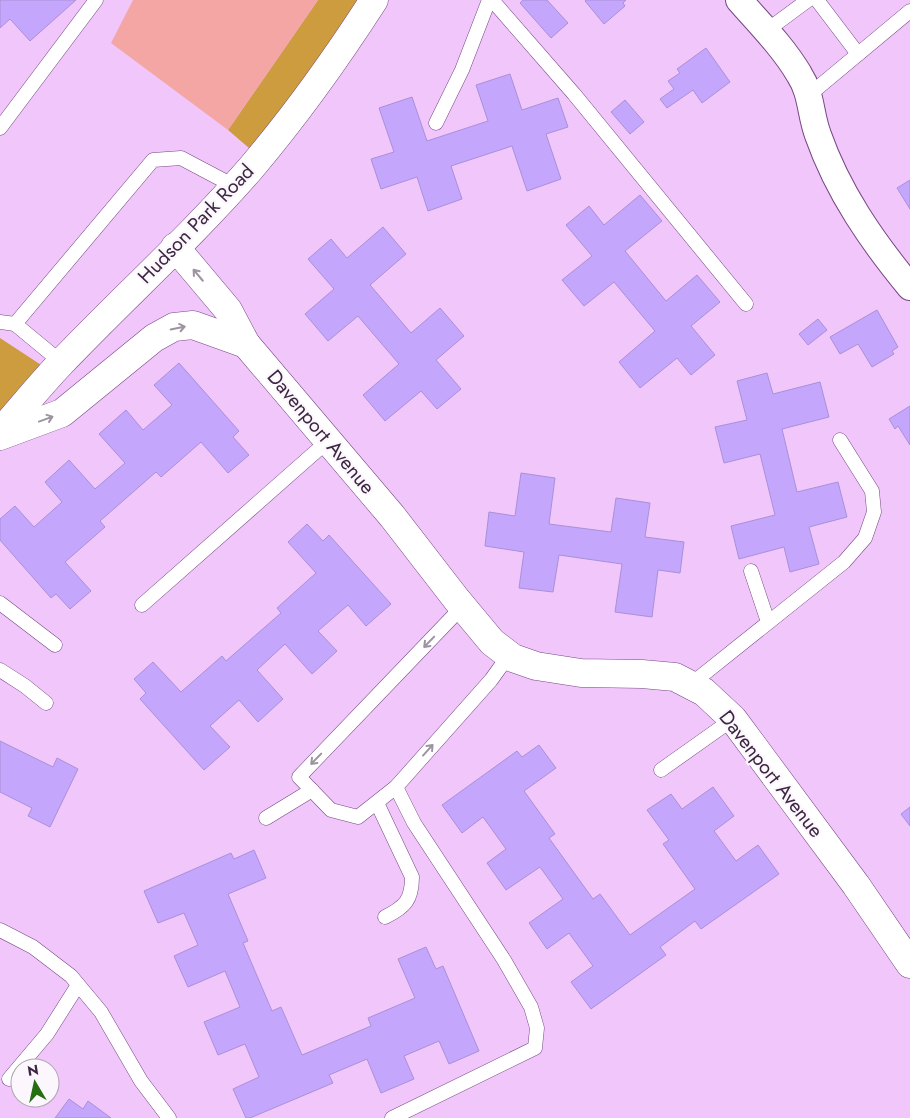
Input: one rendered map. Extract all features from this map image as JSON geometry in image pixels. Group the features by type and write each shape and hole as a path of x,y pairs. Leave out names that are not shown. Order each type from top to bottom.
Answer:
{"street":[{"name":"Hudson Park Road","path":"0,432 61,362 192,232 234,186 294,115 337,56 374,0"},
{"path":"739,0 799,74 809,94 817,134 850,206 887,259 910,287"},
{"name":"Davenport Avenue","path":"176,247 228,310 246,344 392,516 462,607 492,642 512,658 536,666 582,672 642,674 675,678 704,692 733,719 856,885 910,964"},
{"name":"Davenport Avenue","path":"0,436 62,413 154,338 174,326 193,325 246,344"}],"lane":[{"path":"0,128 96,0"},
{"path":"436,124 462,70 491,0 574,94 746,304"},
{"path":"766,32 808,0"},
{"path":"817,0 858,54"},
{"path":"809,94 910,10 903,0"},
{"path":"15,324 153,160 181,158 234,186"},
{"path":"0,322 15,324 61,362"},
{"path":"142,605 329,440"},
{"path":"690,684 844,562 865,538 874,512 872,491 840,440"},
{"path":"751,571 768,622"},
{"path":"0,603 54,645"},
{"path":"462,607 299,777 331,810 358,817 396,787 491,680 509,655"},
{"path":"0,670 46,703"},
{"path":"661,770 733,719"},
{"path":"392,1118 536,1048 537,1028 531,1007 504,960 414,823 396,787"},
{"path":"266,818 312,790"},
{"path":"377,803 412,877 409,898 399,910 385,916"},
{"path":"0,930 33,947 71,976 101,1012 141,1081 166,1117"},
{"path":"8,1079 47,1034 78,985"}],"shaded area":[{"path":"133,0 318,0 228,130 111,43"},
{"path":"318,0 378,0 263,160 228,130"},
{"path":"0,338 58,376 0,440"}],"building":[{"path":"0,0 76,0 30,41 10,19 0,28"},
{"path":"523,0 547,0 568,23 551,38 520,3"},
{"path":"586,0 626,0 623,3 625,6 604,24"},
{"path":"706,48 730,82 702,103 693,90 667,108 660,99 674,89 668,81 680,73 677,69"},
{"path":"510,74 522,110 558,98 568,127 546,134 561,179 527,191 512,146 451,166 462,199 428,211 417,177 381,189 371,159 394,152 379,108 412,97 427,141 488,121 476,85"},
{"path":"625,100 644,122 630,134 611,112"},
{"path":"910,180 910,209 897,188"},
{"path":"640,195 662,221 625,251 666,301 697,275 720,302 691,326 715,355 691,375 677,358 640,388 619,362 655,331 614,282 584,306 562,280 592,256 566,225 589,206 604,225"},
{"path":"383,227 406,254 370,285 411,333 440,308 464,336 436,360 461,389 437,409 421,391 385,421 363,395 399,364 358,316 328,341 305,314 334,289 308,259 331,239 347,258"},
{"path":"877,310 898,347 892,351 894,354 872,367 858,344 840,354 830,337"},
{"path":"818,319 827,330 808,345 799,334"},
{"path":"179,363 239,431 233,437 249,455 228,473 201,442 161,477 156,472 100,521 105,527 65,562 91,591 70,609 56,594 51,598 0,540 0,519 15,506 34,527 62,502 45,482 69,460 95,489 125,463 99,434 126,410 143,430 172,405 154,385"},
{"path":"767,373 773,394 820,382 829,417 782,429 797,492 838,482 847,517 809,527 819,564 790,572 784,547 739,559 731,526 775,515 760,454 724,463 715,427 747,420 737,381"},
{"path":"910,406 910,445 898,426 895,429 889,419"},
{"path":"521,473 555,478 549,524 611,532 616,498 650,503 645,537 684,542 680,573 658,570 652,617 615,612 622,564 559,555 553,592 519,588 524,552 485,546 489,512 515,516"},
{"path":"307,524 323,541 329,535 391,604 366,626 348,605 318,631 337,651 312,674 285,644 257,670 283,699 258,722 239,700 210,726 230,747 204,770 140,699 146,693 134,679 153,662 181,692 222,656 226,661 281,613 277,608 316,573 288,542"},
{"path":"0,741 53,767 57,758 78,769 50,827 28,816 32,808 0,792"},
{"path":"539,745 556,768 524,791 555,834 549,838 593,899 600,894 630,935 695,889 663,844 669,840 647,810 671,794 682,809 713,787 734,816 714,831 736,861 758,845 779,874 701,929 695,921 660,947 666,955 591,1009 571,982 593,966 569,933 547,949 529,923 563,899 540,867 506,890 487,863 506,849 483,817 462,833 442,805 517,751 522,757"},
{"path":"910,807 910,826 901,814"},
{"path":"254,850 266,878 228,894 248,941 243,943 272,1011 281,1007 302,1055 371,1026 368,1018 415,998 398,959 426,947 436,969 443,966 479,1051 449,1064 439,1041 404,1056 414,1079 381,1093 367,1059 329,1075 333,1083 246,1118 233,1089 259,1077 245,1044 218,1055 204,1022 240,1007 225,971 188,987 174,956 198,945 184,913 158,923 144,891 231,853 234,859"},
{"path":"69,1099 83,1109 88,1101 111,1118 55,1118"}]}
